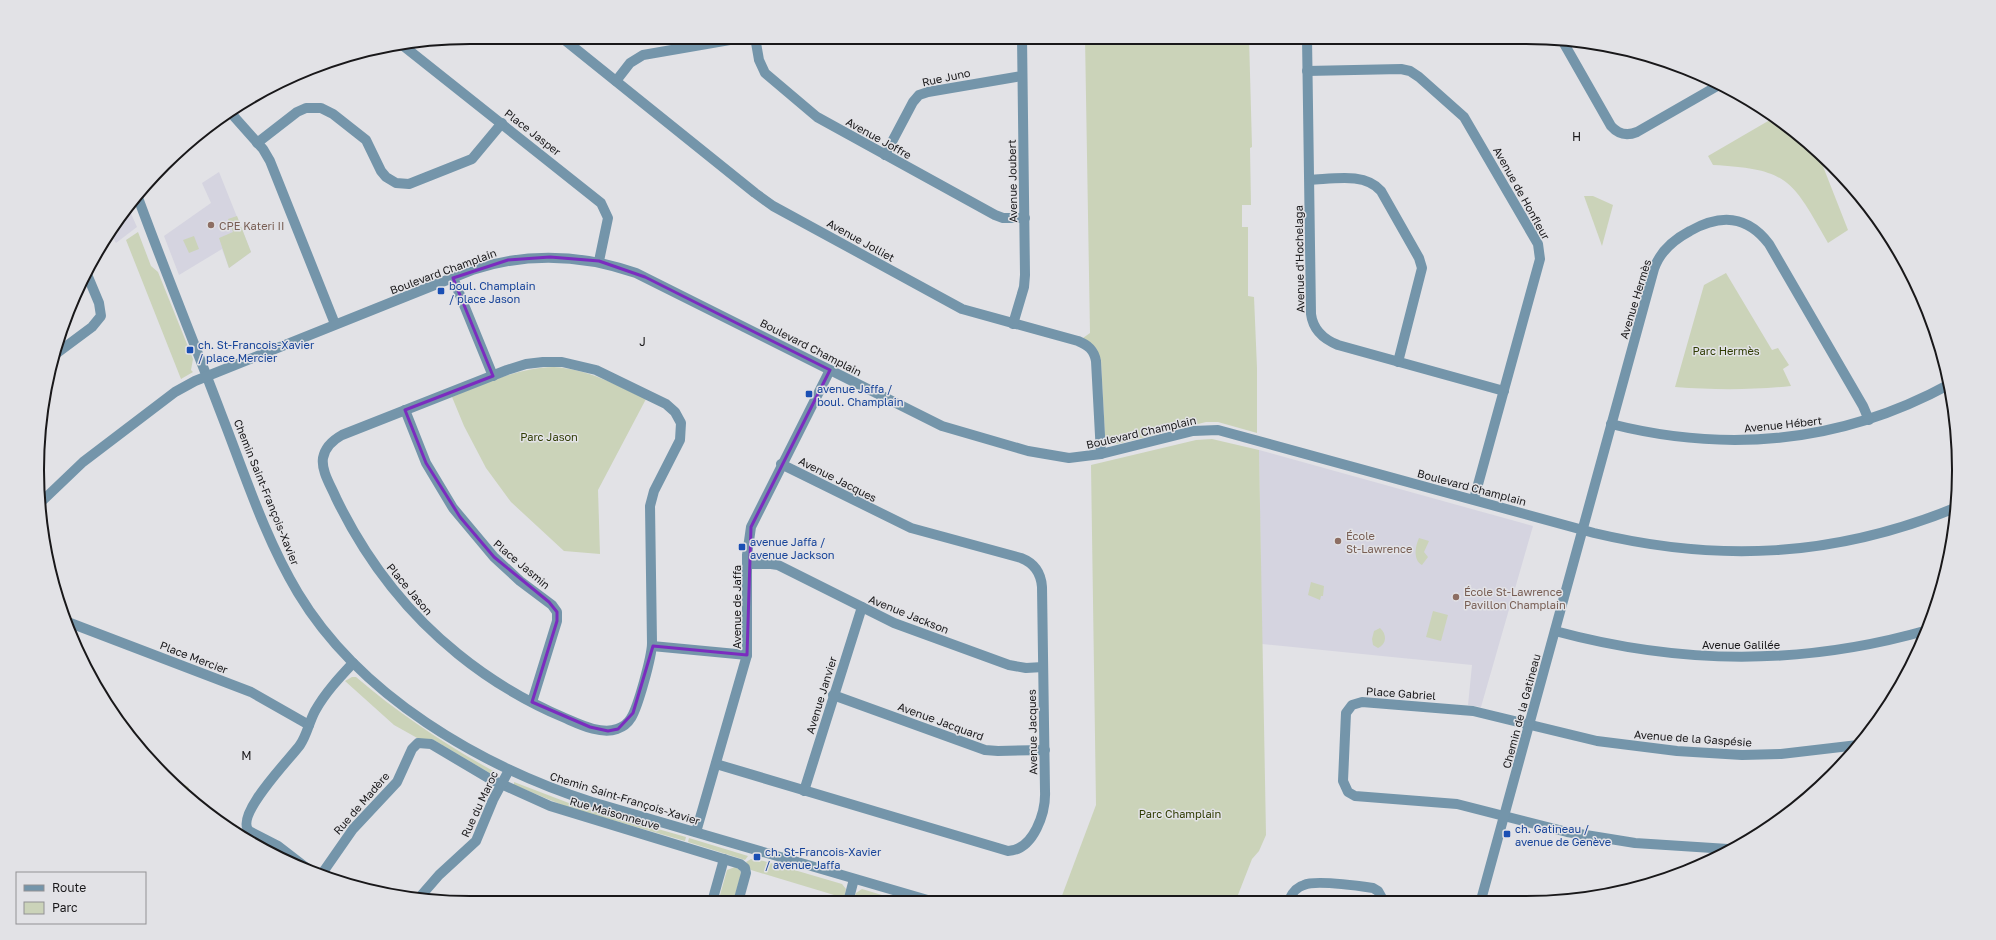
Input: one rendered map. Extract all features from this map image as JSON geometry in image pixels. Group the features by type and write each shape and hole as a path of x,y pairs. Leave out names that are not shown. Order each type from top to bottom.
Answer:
{"street":[{"name":"Avenue Jolliet","path":"570,44 768,202 956,306 976,314 1078,341 1087,346 1094,354 1101,454"},
{"path":"616,81 630,63 643,55 706,44"},
{"name":"Avenue Joffre","path":"756,44 760,65 768,77 822,120 996,215 1003,218 1025,218"},
{"name":"Avenue Joubert","path":"1013,324 1025,279 1022,44"},
{"name":"Avenue d'Hochelaga","path":"1307,44 1311,314 1314,327 1322,336 1332,342 1504,391"},
{"path":"1566,46 1611,126 1622,134 1633,134 1637,132 1712,87"},
{"name":"Place Jasper","path":"407,49 601,203 608,218 599,261"},
{"name":"Avenue de Honfleur","path":"1307,70 1406,70 1419,77 1464,117 1536,239 1540,254 1474,499"},
{"name":"Rue Juno","path":"885,155 913,102 919,95 935,90 1022,76"},
{"path":"257,143 301,110 321,108 333,114 366,140 381,171 386,177 396,183 409,184 472,159 502,123"},
{"path":"233,116 257,143 270,161 335,324"},
{"path":"1310,180 1362,179 1373,184 1381,192 1419,258 1422,273 1398,362"},
{"name":"Chemin Saint-François-Xavier","path":"139,202 258,508 286,571 314,617 353,663 383,690 417,715 463,745 508,770 547,787 576,797 914,896"},
{"name":"Avenue Hermès","path":"1583,529 1611,424 1659,259 1669,245 1685,234 1708,222 1726,219 1740,222 1758,232 1769,244 1863,406 1869,420"},
{"name":"Boulevard Champlain","path":"207,376 335,324 493,264 521,258 550,257 599,261 649,279 935,423 964,434 1054,456 1080,457 1101,454 1193,431 1218,430 1583,529 1630,541 1681,549 1765,552 1804,548 1855,540 1902,528 1950,510"},
{"path":"453,278 493,376"},
{"path":"62,349 92,327 101,316 99,303 89,280"},
{"name":"Place Jason","path":"562,362 579,365 609,376 666,404 678,417 681,428 680,440 654,491 650,506 652,646 633,714 626,724 618,729 608,731 590,727 532,702 497,682 459,655 411,610 384,578 361,544 328,480 324,470 323,458 332,442 342,435 404,410 517,367 535,363 562,362"},
{"name":"Avenue de Jaffa","path":"696,832 747,655 748,539 751,527 781,464 830,370"},
{"path":"45,495 83,462 175,392 207,376"},
{"name":"Avenue Hébert","path":"1611,424 1679,438 1747,441 1818,434 1869,420 1906,406 1944,387"},
{"name":"Place Jasmin","path":"404,410 429,468 460,517 494,557 520,581 549,602 556,612 557,621 532,702"},
{"name":"Avenue Jacques","path":"716,764 1012,851 1020,848 1030,839 1044,806 1042,583 1040,576 1031,564 1021,558 912,528 781,464"},
{"name":"Chemin de la Gatineau","path":"1482,896 1583,529"},
{"name":"Avenue Jackson","path":"748,564 778,565 900,625 1009,665 1026,668 1043,667"},
{"name":"Avenue Janvier","path":"804,791 833,695 862,607"},
{"name":"Place Mercier","path":"73,624 250,692 309,725"},
{"name":"Avenue Galilée","path":"1555,632 1605,644 1656,652 1742,658 1827,652 1882,642 1920,632"},
{"path":"652,646 747,655"},
{"path":"244,831 248,817 273,776 300,746 309,725 327,693 353,663"},
{"name":"Avenue Jacquard","path":"833,695 985,750 1044,750"},
{"name":"Place Gabriel","path":"1504,817 1453,804 1358,796 1351,794 1346,788 1343,780 1345,716 1352,705 1362,702 1473,711 1529,725"},
{"name":"Avenue de la Gaspésie","path":"1529,725 1623,745 1701,753 1781,754 1850,746"},
{"name":"Rue de Madère","path":"324,870 353,829 393,788 402,772 409,752 418,743 431,744 501,785"},
{"name":"Rue du Maroc","path":"423,893 439,875 476,841 508,770"},
{"name":"Rue Maisonneuve","path":"501,785 560,810 740,864 746,871 740,896"},
{"path":"1504,817 1567,832 1629,842 1721,848"},
{"path":"249,834 278,846 292,857"},
{"path":"714,896 724,859"},
{"path":"850,896 854,879"},
{"path":"1291,896 1294,891 1301,886 1314,883 1373,888 1378,891 1380,896"}],"highlighted area":[{"path":"550,257 599,261 645,277 830,370 751,527 747,655 653,646 633,713 618,729 608,731 590,727 532,702 557,621 557,612 549,602 494,557 460,517 426,463 405,410 493,376 453,278 508,260"}],"shaded area":[{"name":"CPE Kateri II","path":"219,172 251,252 229,268 222,249 179,275 164,236 211,203 202,183"},
{"path":"131,213 137,227 116,243 113,238"},
{"path":"1259,450 1533,526 1481,707 1468,705 1472,665 1262,644"}],"green space":[{"path":"1085,44 1249,44 1252,147 1250,148 1251,205 1242,205 1242,227 1248,227 1248,296 1254,297 1257,368 1257,433 1218,422 1206,422 1117,444 1111,443 1105,437 1101,360 1096,348 1083,338 1090,333"},
{"path":"1769,120 1807,150 1822,165 1848,230 1828,243 1806,205 1786,182 1773,175 1758,170 1713,165 1708,156"},
{"path":"1584,196 1593,196 1613,205 1602,246"},
{"path":"237,216 251,252 229,268 219,238 233,232 228,219"},
{"path":"138,232 151,266 158,272 193,359 191,370 193,372 181,379 126,240"},
{"path":"194,236 199,249 189,253 183,240"},
{"name":"Parc Hermès","path":"1726,273 1772,350 1778,348 1789,365 1783,369 1791,386 1733,389 1675,387 1704,285"},
{"name":"Parc Jason","path":"554,367 566,368 590,374 646,399 598,490 600,554 564,551 511,502 486,468 464,426 452,397 514,373"},
{"name":"Parc Champlain","path":"1212,439 1259,450 1266,835 1259,851 1252,859 1238,896 1062,896 1096,805 1091,465 1196,440"},
{"path":"1419,538 1429,541 1424,552 1428,557 1422,565 1416,557"},
{"path":"1311,582 1324,586 1323,596 1321,596 1320,600 1308,595"},
{"path":"1433,611 1448,615 1441,641 1426,637"},
{"path":"1380,628 1384,633 1385,639 1383,644 1378,648 1373,645 1372,639 1374,631"},
{"path":"352,677 356,677 389,704 423,728 495,773 493,775 432,739 419,739 394,725 345,681"},
{"path":"514,782 574,805 686,837 685,841 567,807 514,785"},
{"path":"689,838 748,856 745,860 688,842"},
{"path":"751,859 760,862 760,860 842,884 846,889 844,896 837,896 751,870 746,862"},
{"path":"735,867 740,870 741,874 735,896 720,896 727,870"},
{"path":"862,889 885,896 855,896 856,893"}],"place":[{"name":"CPE Kateri II","path":"211,225"},
{"name":"boul. Champlain / place Jason","path":"441,291"},
{"name":"ch. St-Francois-Xavier / place Mercier","path":"190,350"},
{"name":"avenue Jaffa / boul. Champlain","path":"809,394"},
{"name":"École St-Lawrence","path":"1338,541"},
{"name":"avenue Jaffa / avenue Jackson","path":"742,547"},
{"name":"École St-Lawrence Pavillon Champlain","path":"1456,597"},
{"name":"ch. Gatineau / avenue de Genève","path":"1507,834"},
{"name":"ch. St-Francois-Xavier / avenue Jaffa","path":"757,857"}],"district":[{"name":"H","path":"1577,136"},
{"name":"J","path":"643,341"},
{"name":"M","path":"247,755"}]}
